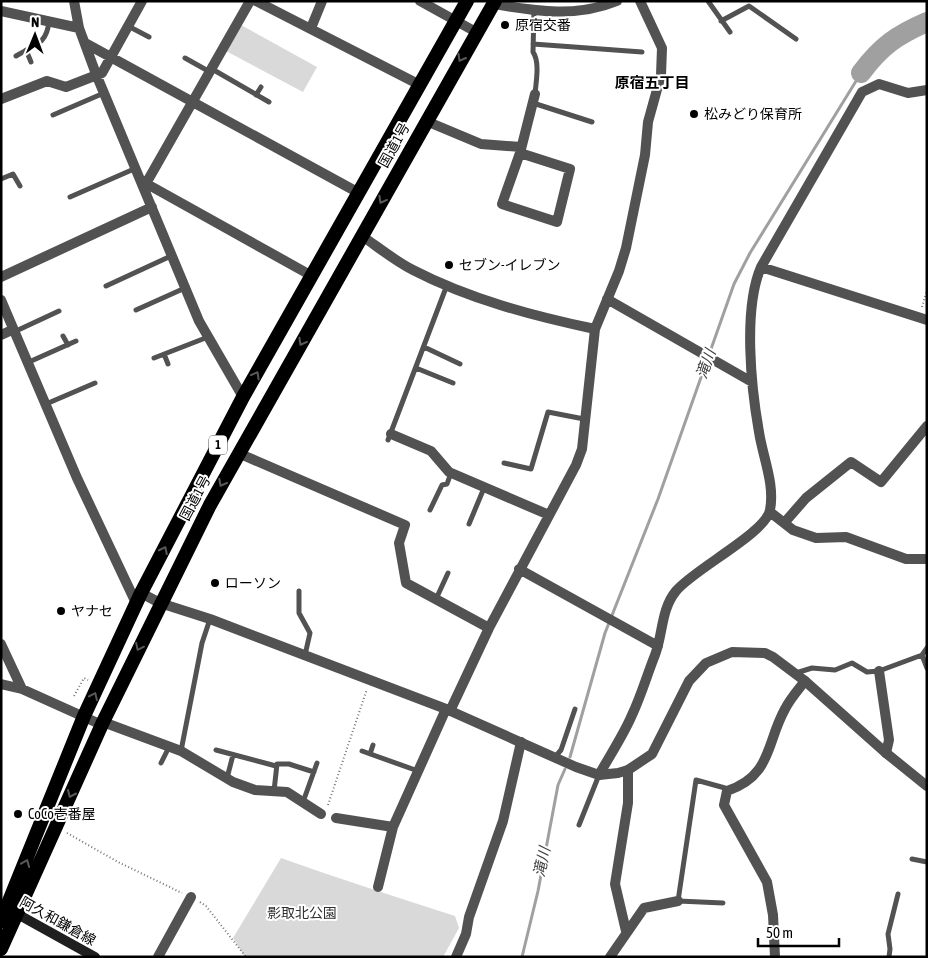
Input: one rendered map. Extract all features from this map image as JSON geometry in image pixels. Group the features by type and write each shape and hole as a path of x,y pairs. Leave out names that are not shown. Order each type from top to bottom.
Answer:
{"highway":[{"name":"国道1号","path":"1,949 12,911 84,716 139,598 243,397 467,1"},
{"name":"国道1号","path":"1,922 12,911 56,827 102,723 160,603 238,453 494,3"}],"main road":[{"name":"阿久和鎌倉線","path":"12,911 95,957"}],"street":[{"path":"74,1 79,28 96,74 134,169 146,185 152,207 171,256 208,337 243,397"},
{"path":"1,99 47,82 66,87 102,73 142,1"},
{"path":"146,185 250,1"},
{"path":"256,1 420,85"},
{"path":"311,28 322,1"},
{"path":"420,1 476,32"},
{"path":"494,3 556,13 588,11 617,1"},
{"path":"378,887 393,827 418,771 519,569 576,465 582,450 595,329 626,248 645,155 648,122 661,74 662,48 640,1"},
{"path":"1,11 79,28"},
{"path":"86,43 359,193"},
{"path":"599,775 632,716 658,646 667,605 685,582 757,528 770,512 771,483 759,432 752,382 751,311 754,286 761,267 862,92 879,84 908,93 927,90"},
{"path":"426,121 481,144 521,150 570,169 557,222 502,204 521,150 534,98"},
{"path":"146,185 312,276"},
{"path":"1,277 152,207"},
{"path":"362,236 412,269 447,285 547,319 595,329"},
{"path":"761,267 923,319"},
{"path":"607,299 752,382"},
{"path":"1,300 77,478 139,598 210,618 448,710 599,775 628,770 652,754 689,681 700,668 714,658 732,652 755,651 773,657 805,681 886,753 927,786"},
{"path":"1,335 14,331"},
{"path":"785,522 806,498 851,462 881,482 927,426"},
{"path":"390,437 431,451 451,473 549,515"},
{"path":"238,453 405,525 399,543 406,583 489,628"},
{"path":"770,512 793,530 816,538 846,537 906,559 927,559"},
{"path":"519,569 658,646"},
{"path":"1,644 22,688"},
{"path":"879,670 889,740 886,753"},
{"path":"774,957 773,915 767,882 724,805 728,791 747,782 768,756 785,709 805,681"},
{"path":"1,684 22,688 84,716 181,751 226,778 255,790 287,792 303,802 324,811"},
{"path":"456,957 466,934 469,917 503,821 521,742"},
{"path":"626,931 615,884 628,803 628,770"},
{"path":"336,818 393,827"},
{"path":"158,957 191,897"},
{"path":"610,957 626,931 644,908 678,901"}],"lane":[{"path":"708,1 730,32"},
{"path":"722,21 750,6 796,39"},
{"path":"534,10 533,44 537,76 534,98 592,122"},
{"path":"16,56 44,39 48,34 49,21"},
{"path":"128,26 149,38"},
{"path":"533,44 642,52"},
{"path":"26,50 31,62"},
{"path":"184,58 211,70 269,102"},
{"path":"256,95 261,87"},
{"path":"53,115 104,94"},
{"path":"70,197 134,169"},
{"path":"1,179 13,174 20,186"},
{"path":"106,286 171,256"},
{"path":"390,437 447,285"},
{"path":"136,310 185,288"},
{"path":"14,331 58,311"},
{"path":"63,336 68,345"},
{"path":"154,358 208,337"},
{"path":"28,362 76,341"},
{"path":"424,348 460,364"},
{"path":"164,354 168,364"},
{"path":"416,368 453,383"},
{"path":"46,404 96,383"},
{"path":"504,463 531,469 548,412 584,419"},
{"path":"430,510 442,485 447,484 451,473"},
{"path":"469,524 484,488"},
{"path":"436,599 448,573"},
{"path":"299,591 299,613 310,633 305,655"},
{"path":"181,751 202,643 210,618"},
{"path":"796,674 812,668 834,670 852,663 867,672 879,670 922,655 927,648"},
{"path":"922,655 927,668"},
{"path":"555,757 560,750 575,709"},
{"path":"370,754 373,745"},
{"path":"162,763 169,746"},
{"path":"216,750 276,766 277,764 289,764 314,772"},
{"path":"362,751 418,771"},
{"path":"226,778 233,755"},
{"path":"303,802 317,763"},
{"path":"274,791 276,766"},
{"path":"579,825 599,775"},
{"path":"723,903 678,901 696,780 726,788 728,791"},
{"path":"912,859 927,862"},
{"path":"889,957 888,934 898,894"}],"path":[{"path":"923,319 927,290"},
{"path":"74,696 84,678"},
{"path":"324,811 370,680"},
{"path":"56,827 118,862 206,906 246,957"}],"green space":[{"path":"241,25 317,67 303,92 226,51"},
{"name":"影取北公園","path":"281,858 455,916 459,928 443,957 245,957 233,938"}],"waterway":[{"name":"滝川","path":"861,73 890,42 927,22"},
{"name":"滝川","path":"570,757 605,633 658,499 734,284 750,253 861,73"},
{"name":"滝川","path":"522,957 538,891 558,785 565,769"}],"place":[{"name":"原宿交番","path":"505,25"},
{"name":"松みどり保育所","path":"694,114"},
{"name":"セブン-イレブン","path":"449,265"},
{"name":"ローソン","path":"215,583"},
{"name":"ヤナセ","path":"61,611"},
{"name":"CoCo壱番屋","path":"18,814"}],"district":[{"name":"原宿五丁目","path":"652,83"}]}
